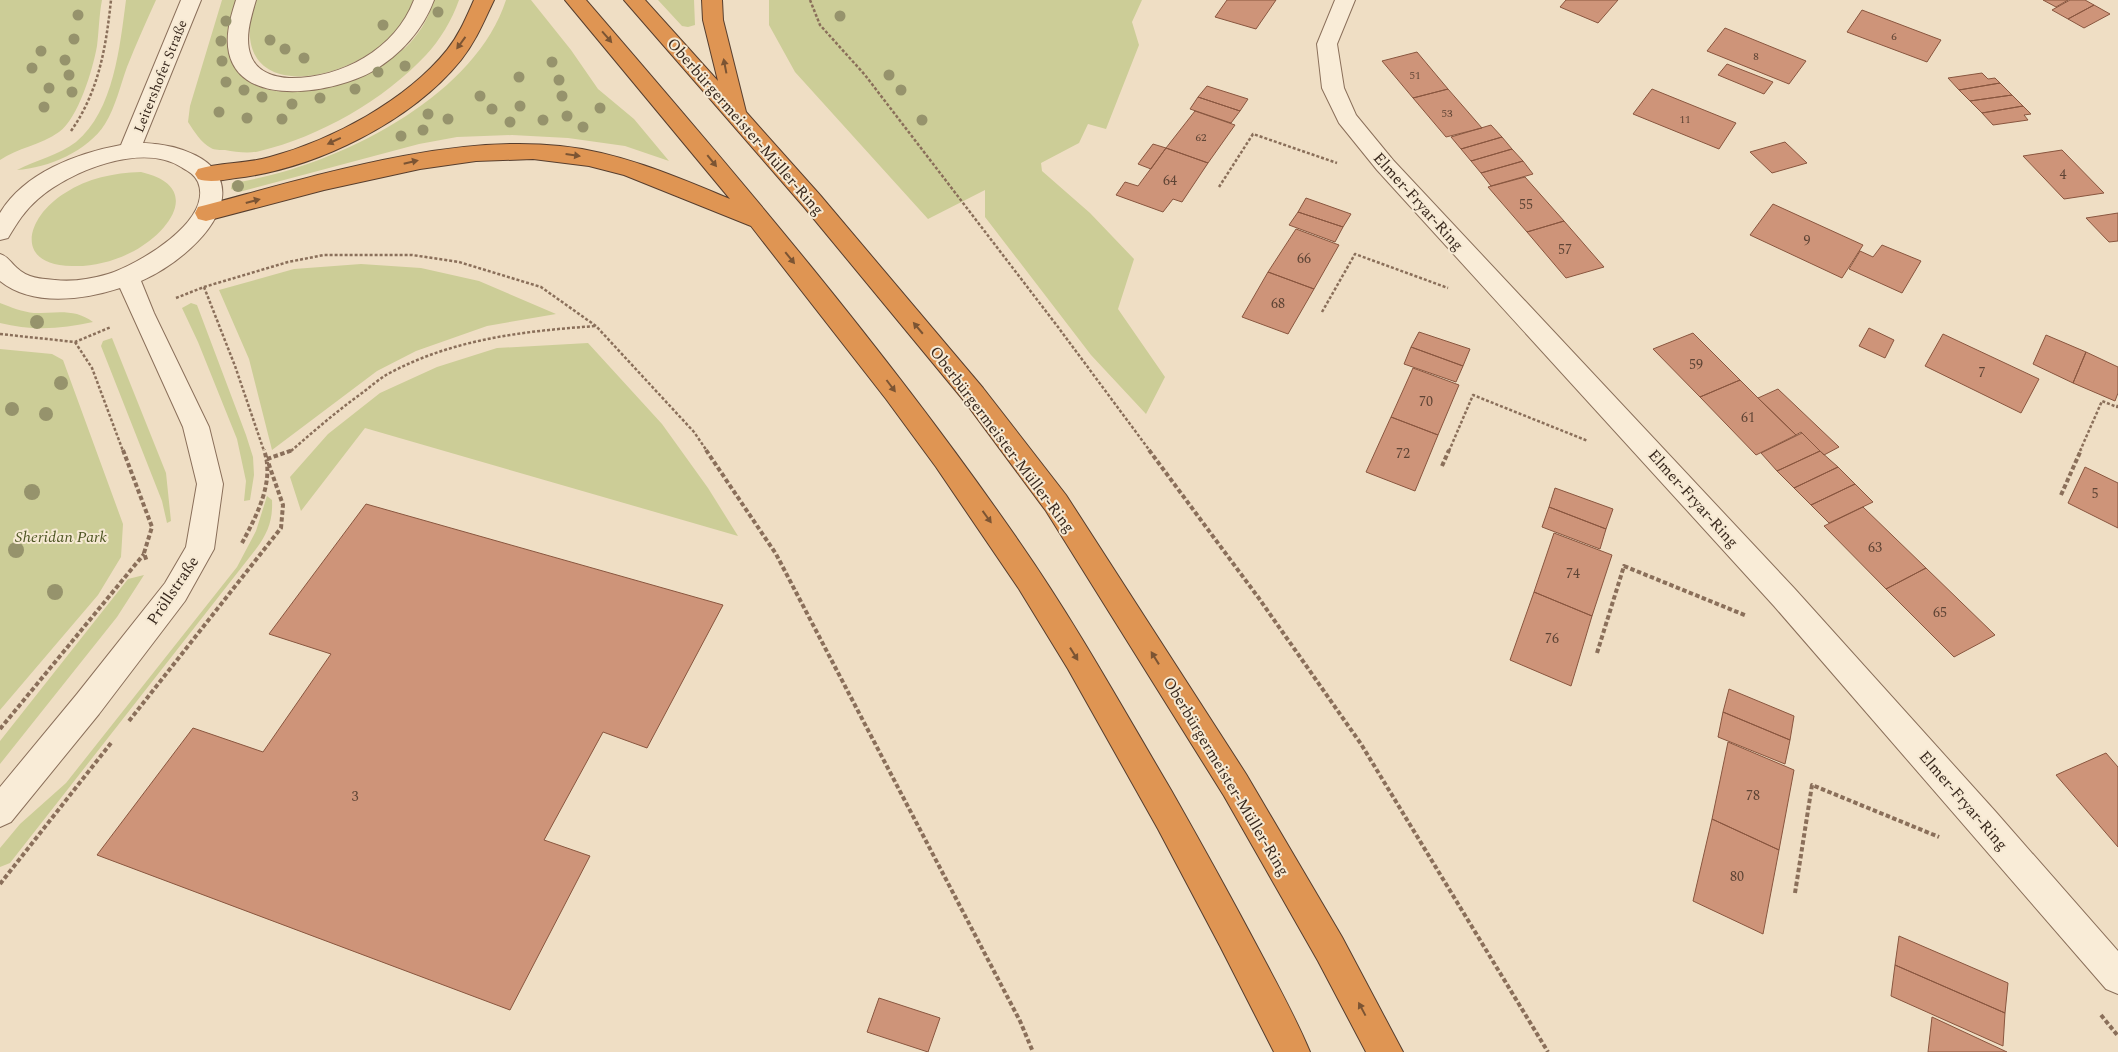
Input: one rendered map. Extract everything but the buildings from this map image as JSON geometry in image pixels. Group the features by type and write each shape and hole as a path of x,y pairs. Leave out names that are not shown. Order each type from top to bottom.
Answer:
{"highway":[{"path":"206,174 272,164 322,147 369,124 413,93 446,64 470,32 484,0"},
{"path":"575,0 688,131 760,220 901,400 1001,538 1084,668 1168,814 1257,980 1292,1052"},
{"name":"Oberbürgermeister-Müller-Ring","path":"634,0 812,201 974,395 1056,503 1236,785 1330,949 1385,1052"},
{"path":"712,0 712,20 723,56 735,113"},
{"path":"206,213 420,160 488,151 540,151 589,158 641,172 760,220"}],"street":[{"name":"Leitershofer Straße","path":"129,152 191,0"},
{"path":"246,0 239,38 241,59 250,73 267,82 297,86 343,76 363,68 399,39 411,24 424,0"},
{"name":"Elmer-Fryar-Ring","path":"1345,0 1327,44 1333,88 1347,118 1384,165 1784,597 1984,822 2118,977"},
{"name":"Leitershofer Straße","path":"0,232 7,206 68,169 90,160 129,152 158,151 181,156 196,164 206,174"},
{"path":"0,263 3,269 15,280 33,287 54,290 79,289 106,284 149,267 178,247 190,236 206,213 211,190 206,174"},
{"name":"Pröllstraße","path":"0,811 88,704 175,592 200,549 210,484 196,427 142,313 127,276"}],"path":[{"path":"66,137 81,118 89,103 106,50 111,0"},
{"path":"810,0 820,25 864,75 1058,327 1258,598 1362,744 1548,1052"},
{"path":"1219,187 1253,134 1338,164"},
{"path":"1322,312 1355,254 1454,290"},
{"path":"0,334 75,342 204,287 288,262 324,255 412,255 459,262 541,287 596,326 694,432 776,554 1020,1021 1033,1052"},
{"path":"204,287 236,366 267,459 290,451 332,414 386,375 431,355 477,340 534,330 596,326"},
{"path":"0,729 144,554 152,527 92,368 75,342"},
{"path":"1442,466 1473,395 1591,442"},
{"path":"2061,495 2102,400 2117,408 2118,405"},
{"path":"1597,653 1624,566 1754,619"},
{"path":"1796,893 1812,785 1944,840"}],"green space":[{"path":"0,0 102,0 95,56 84,93 66,126 52,136 0,160"},
{"path":"126,0 156,0 130,58 115,103 105,124 98,134 78,150 54,162 29,169 17,170 62,150 76,142 89,129 99,113 113,76 118,57"},
{"path":"222,0 239,0 231,39 231,55 232,60 246,79 267,89 291,92 319,88 346,80 372,69 394,56 410,43 425,23 434,0 459,0 441,36 431,49 391,87 349,115 327,126 282,145 247,153 216,150 207,146 188,122 190,106"},
{"path":"255,0 413,0 399,27 375,50 345,66 313,75 284,75 261,63 250,39"},
{"path":"506,0 531,0 571,50 598,89 634,119 669,161 625,146 568,138 512,135 457,137 419,144 239,192 231,189 232,183 271,175 312,163 394,124 431,98 463,69 489,36"},
{"path":"658,0 694,0 695,25 682,26"},
{"path":"769,0 1142,0 1132,22 1139,45 1106,129 1088,124 1079,143 1041,163 1042,171 1090,213 1134,259 1118,309 1165,377 1146,414 1091,355 985,217 985,190 928,219 795,72 769,25"},
{"path":"141,172 160,179 171,187 176,198 175,209 169,220 160,232 148,242 134,251 104,263 72,266 53,264 40,257 33,249 32,238 35,226 42,214 52,203 65,193 92,180 111,175"},
{"path":"361,264 421,268 479,281 556,314 487,326 416,351 377,371 272,450 249,359 219,290 294,269"},
{"path":"0,303 34,313 72,313 93,322 47,328 12,326 0,323"},
{"path":"191,303 197,305 253,457 254,475 250,500 244,501 246,481 237,439 198,342 182,308"},
{"path":"112,338 166,473 171,521 167,523 162,501 101,346 103,341"},
{"path":"588,343 662,424 708,488 738,536 365,428 301,511 290,477 328,434 380,393 437,367 497,348"},
{"name":"Sheridan Park","path":"0,349 52,354 63,360 123,524 121,557 98,595 0,710"},
{"path":"267,496 272,500 271,520 267,532 256,549 10,863 0,867 0,848 20,824 66,783 237,567 256,531"},
{"path":"144,575 117,617 0,764 0,741 128,579"}]}
